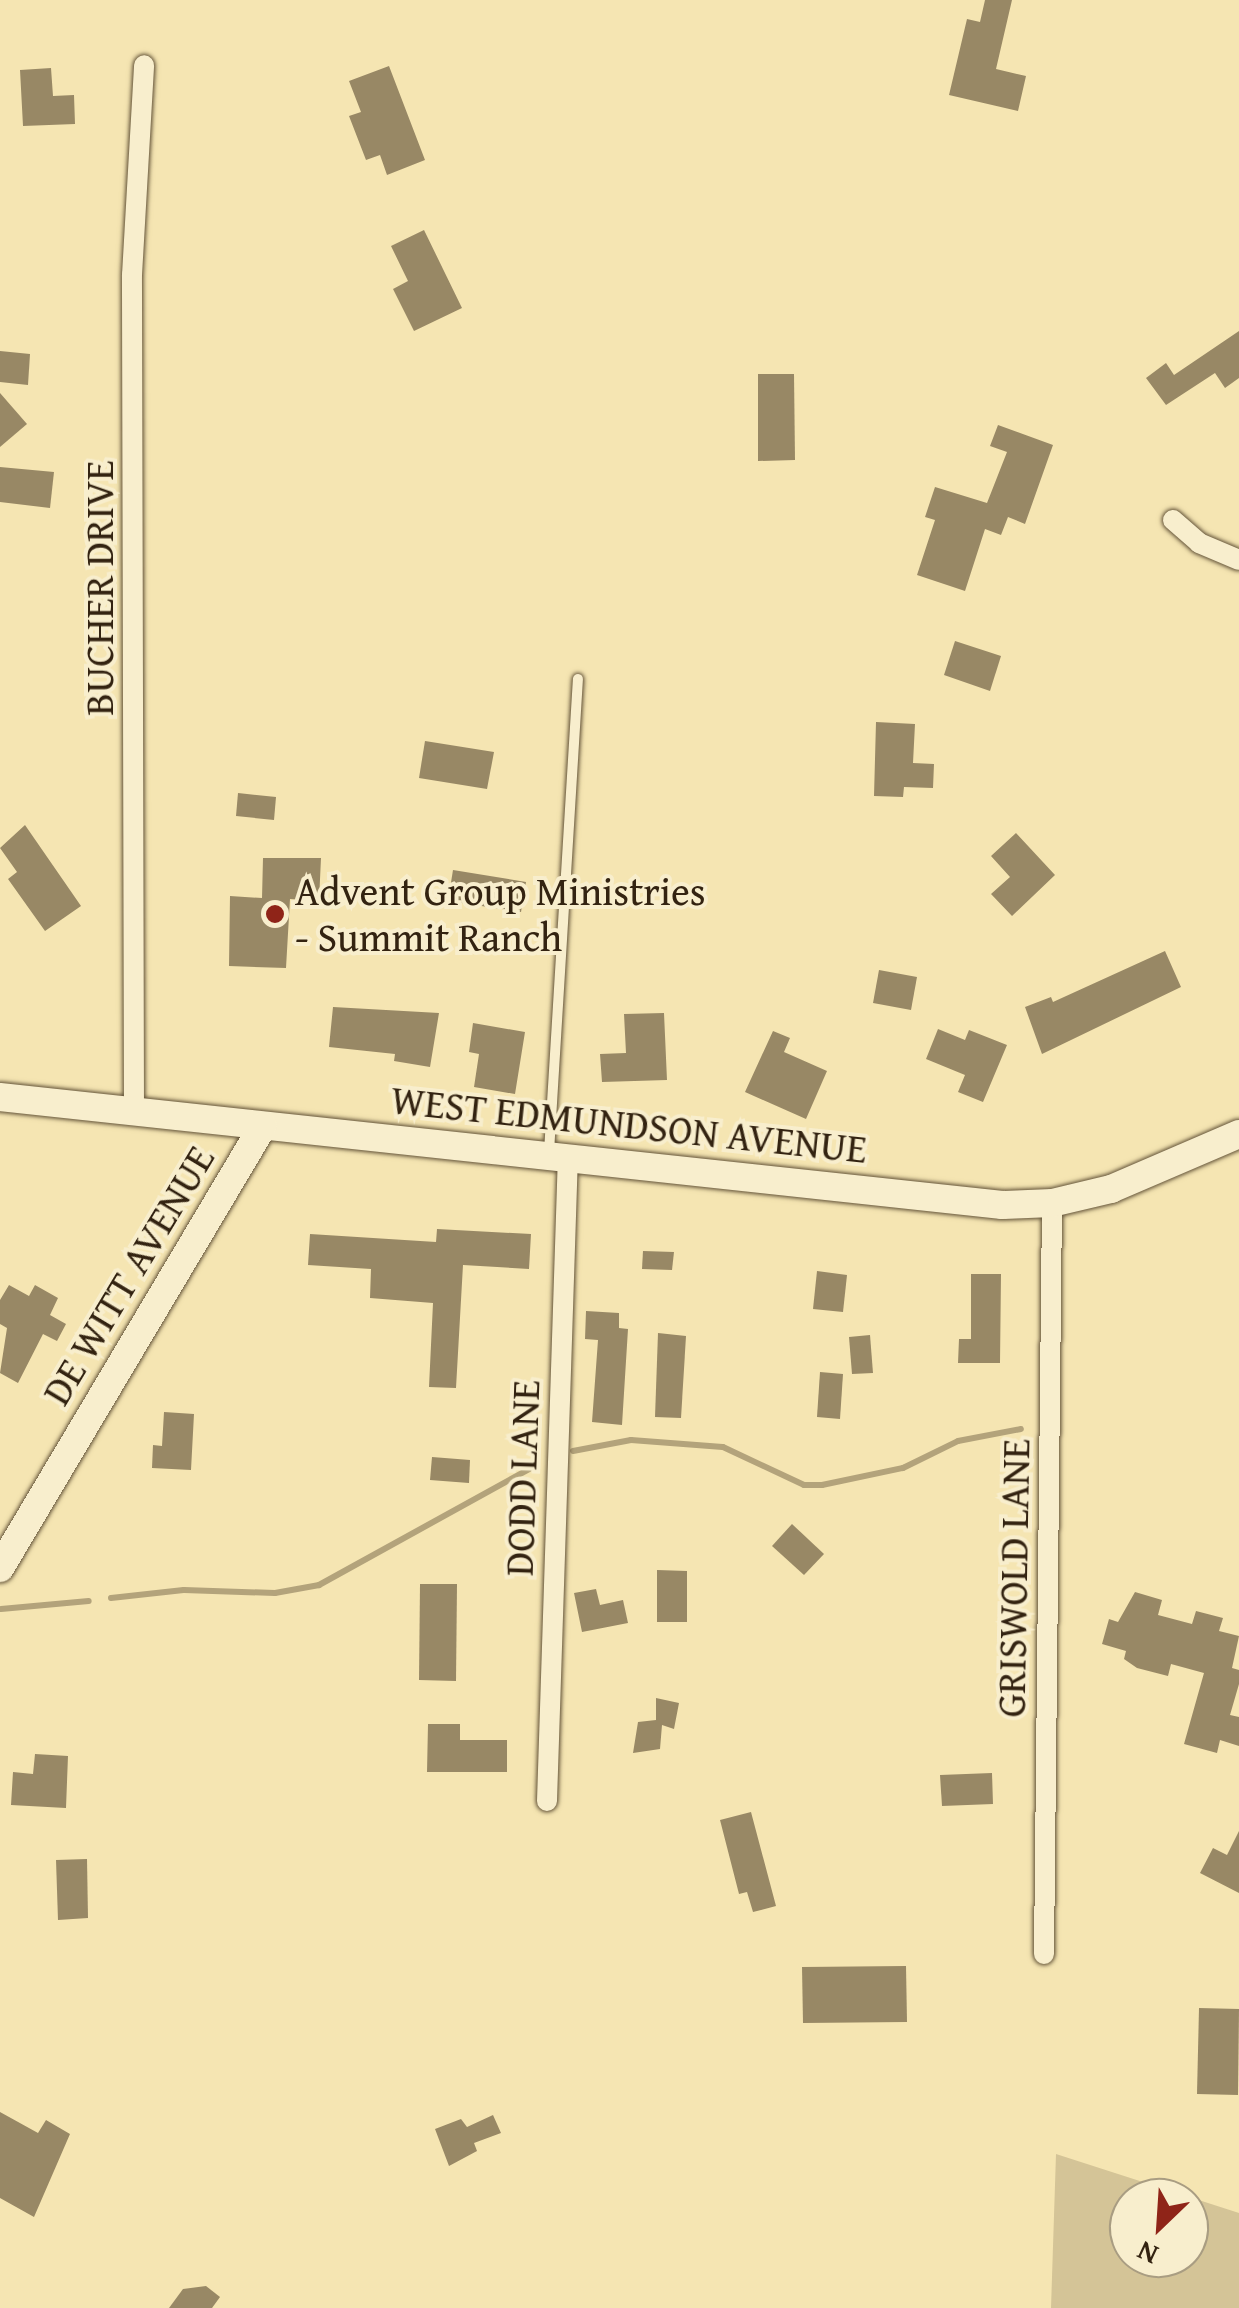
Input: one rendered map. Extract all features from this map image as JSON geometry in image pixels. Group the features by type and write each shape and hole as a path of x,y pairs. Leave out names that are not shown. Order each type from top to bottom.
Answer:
{"street":[{"name":"BUCHER DRIVE","path":"134,1110 132,275 144,66"},
{"path":"1173,520 1199,543 1239,560"},
{"name":"WEST EDMUNDSON AVENUE","path":"0,1097 1002,1204 1052,1203 1111,1189 1239,1134"},
{"name":"DE WITT AVENUE","path":"0,1568 263,1126"},
{"name":"DODD LANE","path":"547,1801 558,1156"},
{"name":"GRISWOLD LANE","path":"1044,1954 1052,1203"}],"lane":[{"path":"558,1156 578,679"}],"shaded area":[{"path":"1056,2154 1130,2178 1109,2178 1109,2278 1209,2278 1209,2203 1239,2213 1239,2308 1051,2308"}],"building":[{"path":"985,0 1012,0 996,69 1026,76 1018,111 949,95 967,19 980,22"},
{"path":"389,66 425,160 387,175 380,155 366,160 349,116 361,112 349,81"},
{"path":"51,68 53,96 74,95 75,124 23,126 20,70"},
{"path":"424,230 462,308 414,331 393,289 408,281 391,246"},
{"path":"1239,331 1239,378 1225,388 1215,373 1166,405 1146,378 1166,363 1174,375"},
{"path":"0,351 30,354 28,385 0,382"},
{"path":"758,374 794,374 795,460 758,461"},
{"path":"0,393 27,424 0,447"},
{"path":"998,425 1053,445 1025,524 1008,517 1001,535 985,529 965,591 917,575 935,520 925,517 935,487 987,503 1007,452 990,446"},
{"path":"0,467 54,472 50,508 0,502"},
{"path":"955,641 1001,656 990,691 944,675"},
{"path":"876,722 915,724 913,763 934,764 933,788 904,787 903,797 874,796"},
{"path":"425,741 494,752 487,789 419,778"},
{"path":"238,793 276,797 274,820 236,816"},
{"path":"25,825 81,906 45,931 8,879 17,872 0,848"},
{"path":"1016,833 1055,875 1012,916 991,894 1010,877 991,856"},
{"name":"Advent Group Ministries - Summit Ranch","path":"263,858 321,858 319,901 290,899 286,968 229,966 230,896 262,898"},
{"path":"453,870 526,882 521,912 448,901"},
{"path":"1165,951 1181,987 1042,1054 1025,1007 1051,997 1053,1002"},
{"path":"879,970 917,977 911,1010 873,1003"},
{"path":"333,1007 439,1013 430,1067 394,1061 395,1054 329,1047"},
{"path":"664,1013 667,1080 602,1082 600,1054 626,1053 624,1014"},
{"path":"473,1023 525,1032 515,1094 474,1087 479,1054 469,1052"},
{"path":"938,1029 965,1040 969,1030 1007,1045 983,1102 958,1092 965,1075 926,1059"},
{"path":"773,1031 790,1038 784,1052 827,1071 806,1119 745,1092"},
{"path":"437,1229 531,1234 529,1269 463,1265 456,1388 429,1387 433,1303 370,1298 371,1269 308,1265 310,1234 436,1242"},
{"path":"643,1251 674,1252 672,1270 642,1269"},
{"path":"817,1271 847,1275 843,1312 813,1309"},
{"path":"971,1274 1001,1274 1000,1363 958,1363 959,1339 971,1339"},
{"path":"9,1285 29,1296 35,1285 58,1298 50,1315 66,1324 57,1341 43,1334 18,1383 0,1373 7,1328 0,1324 0,1300"},
{"path":"586,1311 619,1313 619,1328 628,1329 622,1425 592,1422 598,1340 585,1339"},
{"path":"658,1333 686,1336 681,1418 655,1417"},
{"path":"870,1335 873,1373 852,1374 849,1337"},
{"path":"820,1372 843,1374 840,1419 817,1417"},
{"path":"164,1412 194,1414 191,1470 152,1468 153,1445 162,1446"},
{"path":"432,1457 470,1460 469,1483 430,1480"},
{"path":"792,1524 824,1554 804,1575 772,1546"},
{"path":"657,1570 687,1571 687,1622 657,1622"},
{"path":"420,1584 457,1584 456,1681 419,1680"},
{"path":"596,1589 600,1605 623,1600 628,1623 582,1632 574,1593"},
{"path":"1135,1592 1162,1600 1158,1615 1192,1624 1196,1611 1223,1618 1219,1631 1239,1636 1232,1668 1239,1670 1239,1684 1230,1715 1239,1717 1239,1746 1220,1740 1217,1753 1184,1744 1204,1673 1171,1664 1168,1676 1137,1668 1124,1659 1126,1651 1102,1644 1109,1619 1118,1622"},
{"path":"656,1698 679,1703 674,1729 662,1725 660,1749 633,1753 638,1722 656,1720"},
{"path":"428,1724 460,1724 460,1740 507,1740 507,1772 427,1772"},
{"path":"35,1754 68,1756 66,1808 11,1805 13,1772 33,1774"},
{"path":"992,1773 993,1804 942,1806 940,1775"},
{"path":"751,1812 776,1906 753,1912 747,1892 739,1894 720,1820"},
{"path":"1239,1831 1239,1893 1200,1873 1213,1848 1227,1855"},
{"path":"87,1859 88,1918 58,1920 56,1860"},
{"path":"906,1966 907,2022 803,2023 802,1967"},
{"path":"1199,2008 1239,2009 1238,2095 1197,2094"},
{"path":"0,2112 38,2133 46,2120 70,2134 34,2217 0,2198"},
{"path":"493,2115 501,2133 474,2143 477,2151 449,2166 435,2129 461,2119 467,2127"},
{"path":"206,2286 220,2297 212,2308 169,2308 183,2289"}],"waterway":[{"path":"573,1451 631,1440 723,1447 804,1485 822,1485 903,1468 958,1441 1021,1429"},
{"path":"111,1598 184,1590 275,1593 319,1585 531,1468"},
{"path":"1,1609 89,1601"}],"place":[{"name":"Advent Group Ministries - Summit Ranch","path":"275,914"}]}
